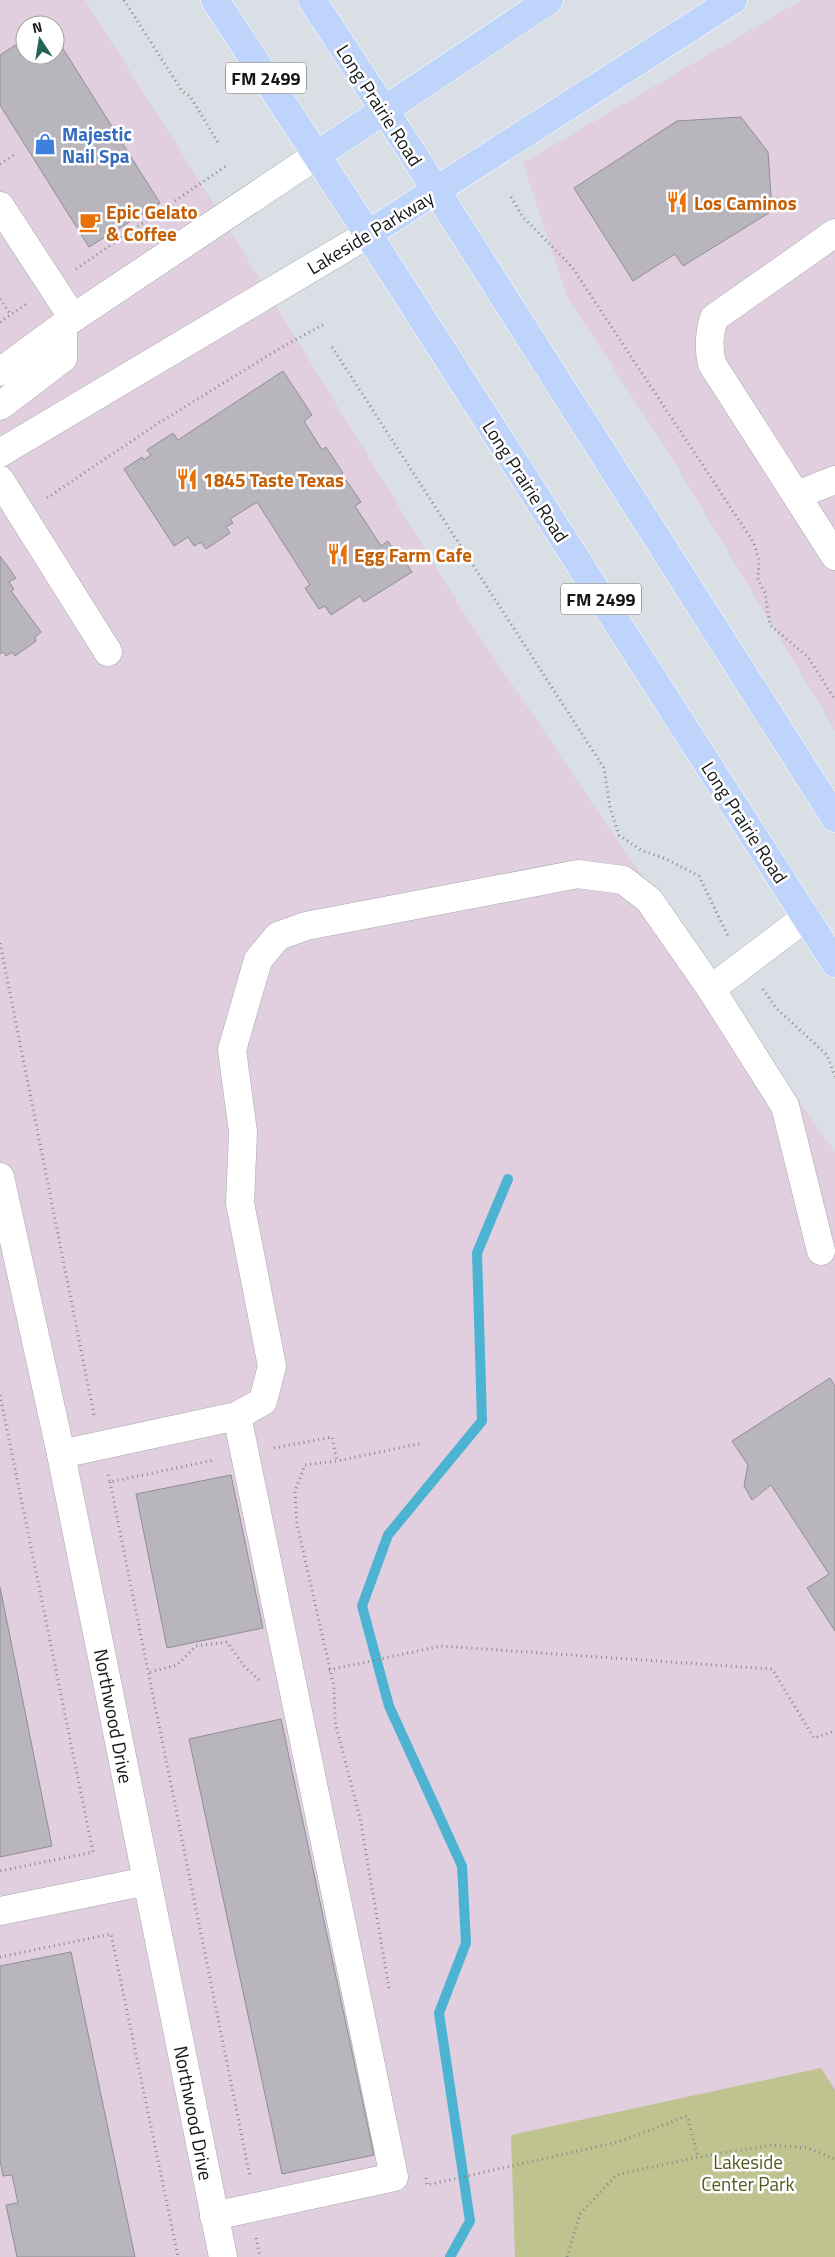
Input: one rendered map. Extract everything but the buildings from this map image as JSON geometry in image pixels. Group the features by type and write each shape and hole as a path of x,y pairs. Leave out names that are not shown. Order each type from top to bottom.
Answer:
{"main road":[{"name":"Long Prairie Road","path":"215,0 368,234 835,963"},
{"name":"Long Prairie Road","path":"312,0 831,800"},
{"path":"317,155 549,0"},
{"name":"Lakeside Parkway","path":"368,234 733,0"}],"street":[{"path":"0,372 68,322 317,155"},
{"path":"0,206 52,286 68,322 64,358 0,406"},
{"path":"835,233 714,318 709,333 709,352 712,364 835,556"},
{"name":"Lakeside Parkway","path":"0,453 368,234"},
{"path":"0,480 108,652"},
{"path":"797,495 835,480"},
{"path":"61,1454 237,1416 263,1401 272,1366 240,1203 243,1132 232,1050 258,960 278,936 306,926 578,874 623,880 649,900 711,989 785,1106 821,1251"},
{"path":"711,989 806,917"},
{"name":"Northwood Drive","path":"0,1177 61,1454 223,2257"},
{"path":"214,2216 394,2177 237,1416"},
{"path":"0,1911 147,1881"}],"path":[{"path":"124,0 182,91 190,96 218,144"},
{"path":"0,164 15,154"},
{"path":"0,322 226,166"},
{"path":"511,197 523,217 572,267 754,543 760,561 758,580 765,593 770,625 808,657 835,700"},
{"path":"0,299 11,315"},
{"path":"22,514 72,484 154,426 277,350 326,323"},
{"path":"332,347 604,768 610,807 619,835 641,850 666,859 699,876 724,931 745,963 776,1008 827,1055 835,1077"},
{"path":"0,943 101,1445 150,1672 248,2161 254,2228 260,2257"},
{"path":"0,1395 94,1852 0,1871"},
{"path":"110,1482 332,1437 336,1461"},
{"path":"390,1996 360,1818 335,1722 334,1687 297,1524 295,1491 304,1465 336,1461 423,1443"},
{"path":"150,1672 177,1665 196,1646 227,1642 244,1666 259,1680 281,1682 292,1680"},
{"path":"329,1670 441,1646 772,1669 814,1738 835,1731"},
{"path":"0,1957 111,1934 178,2257"},
{"path":"426,2175 427,2185 618,2142 687,2116 698,2157"},
{"path":"567,2257 580,2214 616,2175 698,2157 772,2145 808,2148 835,2159"}],"shaded area":[{"path":"0,0 85,0 202,185 464,613 600,815 835,1152 835,2257 0,2257"},
{"path":"802,0 835,0 835,730 667,450 567,297 523,163"}],"green space":[{"name":"Lakeside Center Park","path":"821,2068 835,2090 835,2257 515,2257 511,2135"}],"waterway":[{"path":"450,2257 470,2221 439,2013 466,1943 462,1866 389,1706 362,1606 388,1535 482,1421 477,1253 508,1179"}],"place":[{"name":"Majestic Nail Spa","path":"45,144"},
{"name":"Los Caminos","path":"677,202"},
{"name":"Epic Gelato & Coffee","path":"90,222"},
{"name":"1845 Taste Texas","path":"187,479"},
{"name":"Egg Farm Cafe","path":"338,554"}]}
